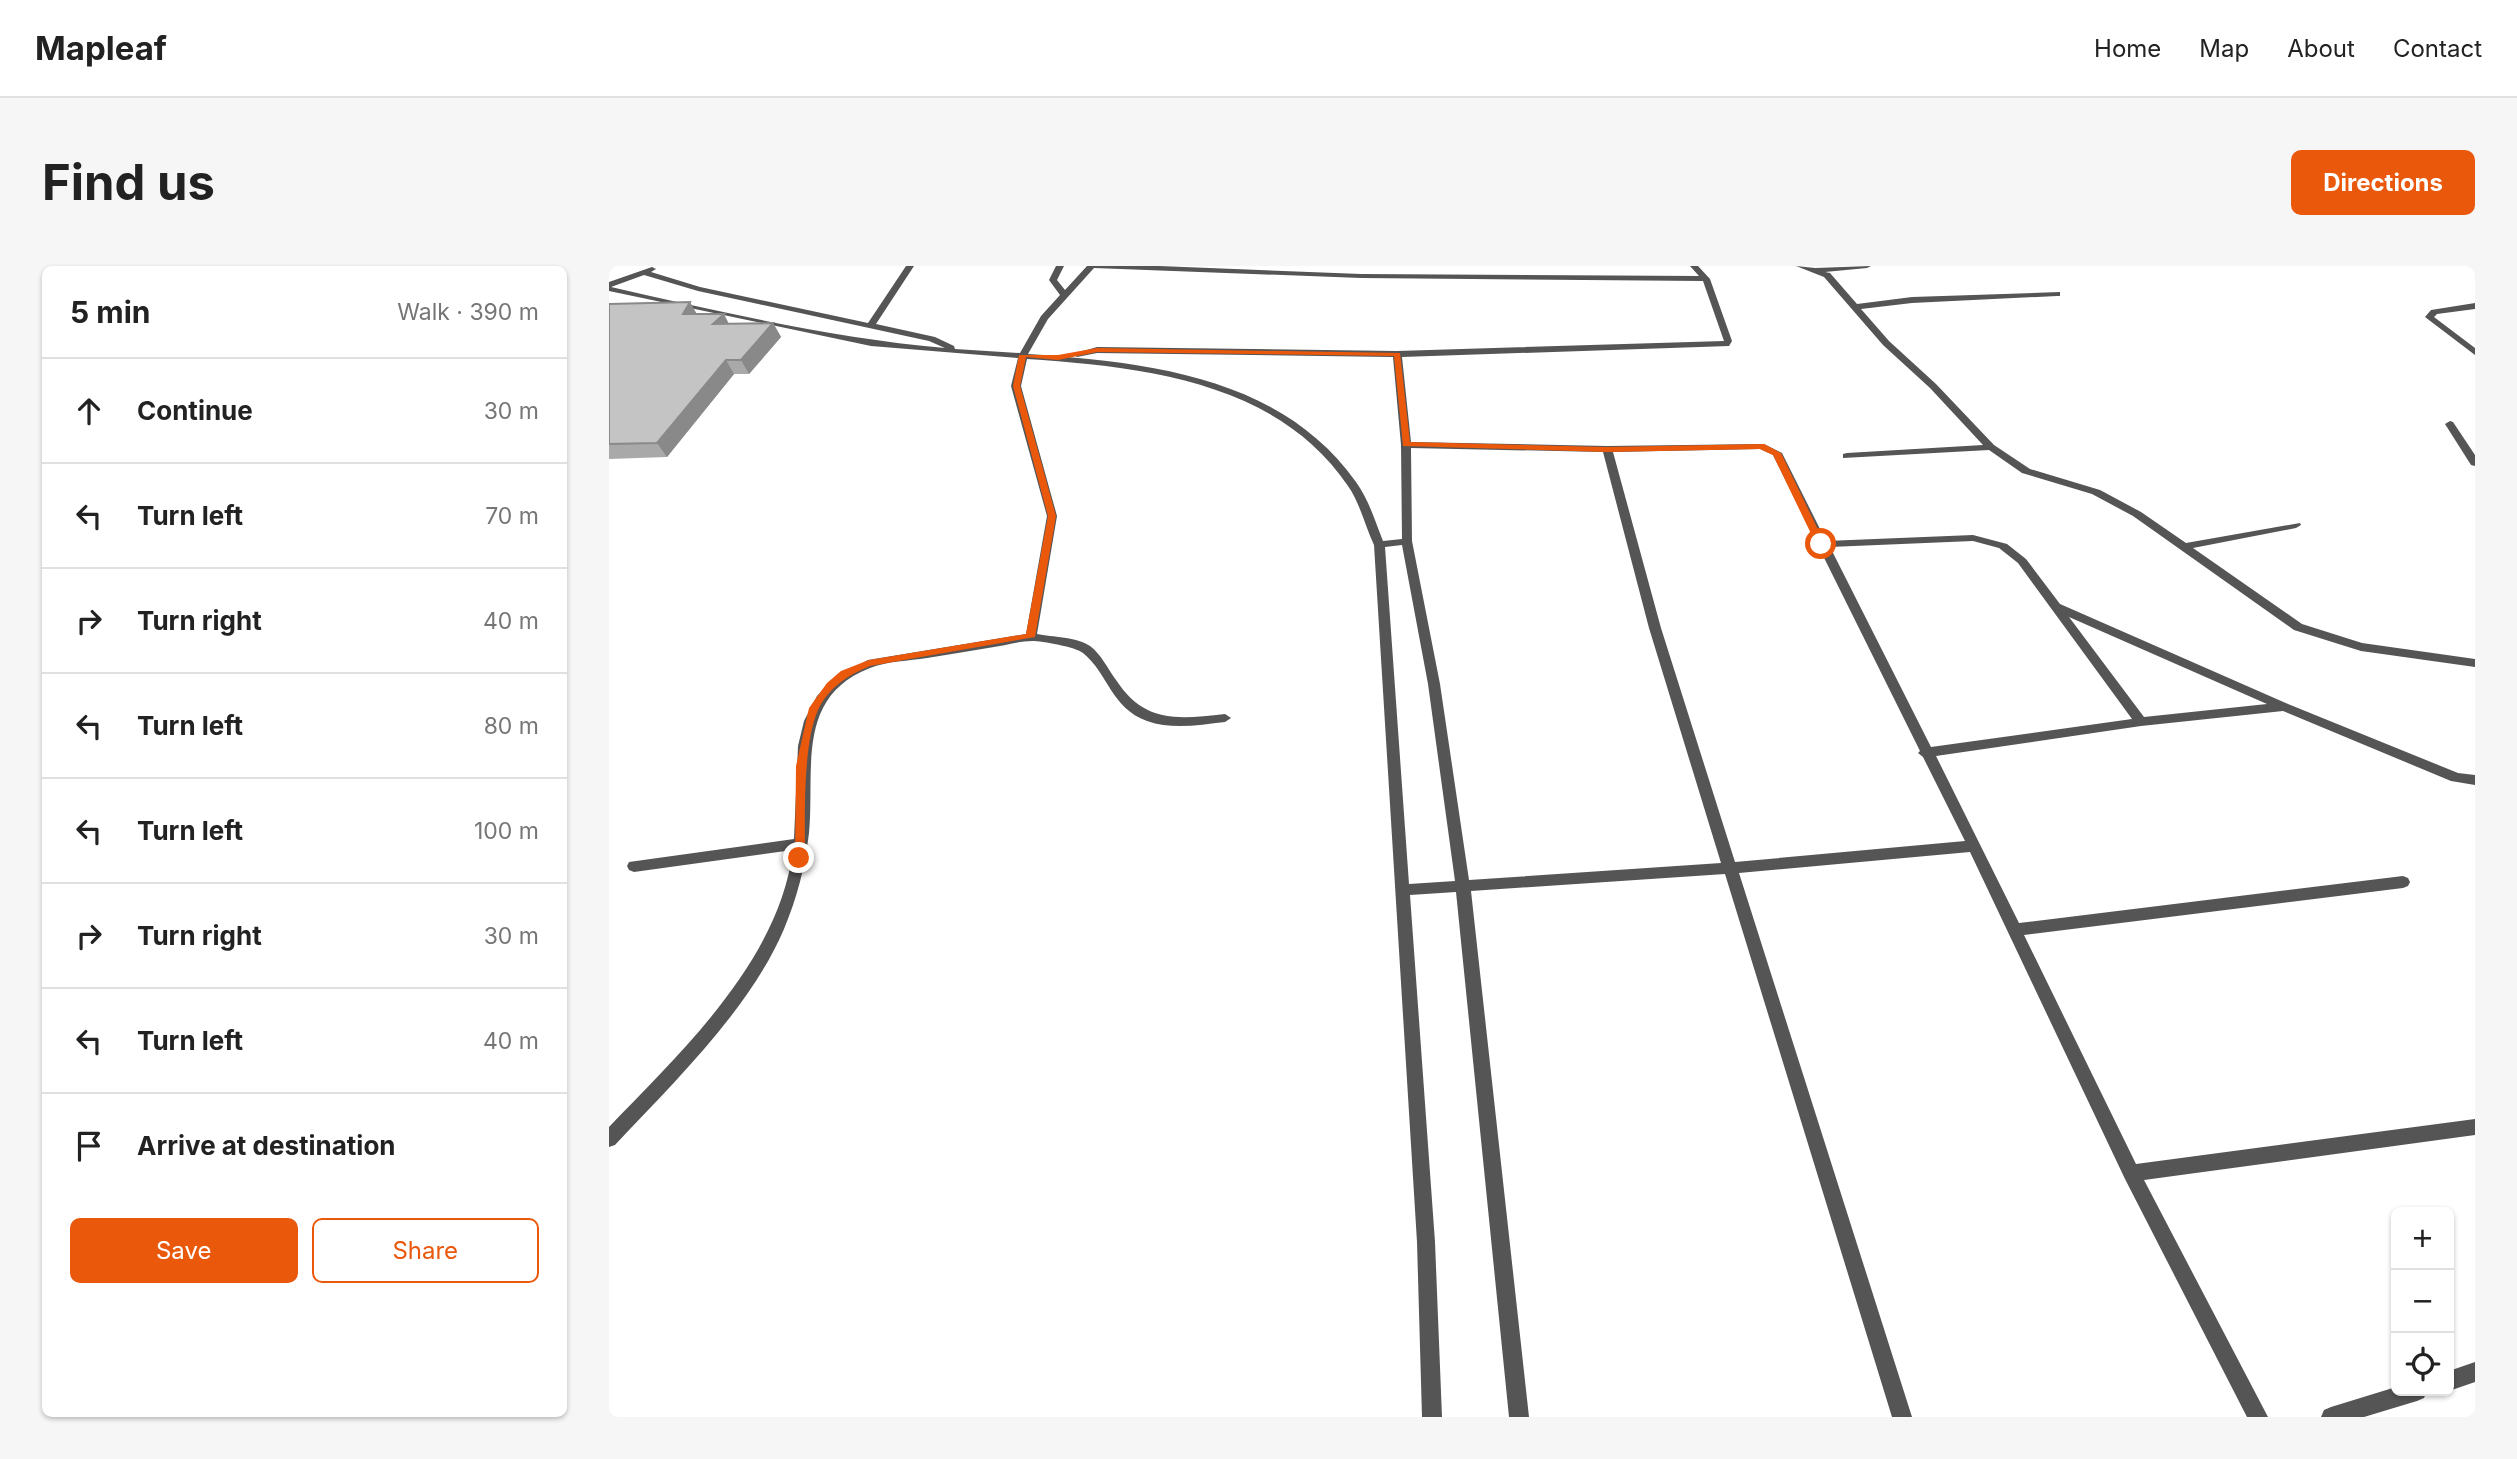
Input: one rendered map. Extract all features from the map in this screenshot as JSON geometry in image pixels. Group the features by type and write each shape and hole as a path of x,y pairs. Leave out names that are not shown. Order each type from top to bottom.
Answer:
{"street":[{"path":"609,287 646,273 656,266"},
{"path":"870,327 909,266"},
{"path":"1060,266 1053,280 1064,294"},
{"path":"1031,637 1052,516 1016,386 1023,355 1044,318 1093,266 1374,276 1706,279"},
{"path":"1058,357 1097,350 1397,354 1725,344 1728,341 1706,279 1694,266"},
{"path":"1800,266 1817,270 1867,266"},
{"path":"1817,270 1834,282 1886,344 1933,386 1991,447 2027,471 2096,492 2137,514 2298,627 2361,646 2475,663"},
{"path":"646,273 698,289 932,339 952,349"},
{"path":"609,287 846,341 925,350 952,349 1058,357 1151,368 1182,376 1250,400 1285,419 1320,446 1352,482 1379,545 1426,1242 1432,1417"},
{"path":"672,303 698,289"},
{"path":"1855,307 1912,300 2057,293"},
{"path":"2475,306 2434,312 2429,317 2475,352"},
{"path":"1397,354 1406,445 1407,541 1434,684 1464,885 1519,1417"},
{"path":"2450,424 2475,463"},
{"path":"1406,445 1607,449 1768,448 1777,453 1925,753 1974,846 2131,1172 2258,1417"},
{"path":"1847,456 1991,447"},
{"path":"1607,449 1655,628 1902,1417"},
{"path":"2183,547 2296,525"},
{"path":"1821,544 1973,538 1989,541 2015,554 2141,722"},
{"path":"1379,545 1407,541"},
{"path":"2057,607 2284,707 2456,778 2475,780"},
{"path":"609,1139 717,1021 766,950 799,858 801,766 814,708 831,685 845,673 869,663 1031,637 1083,647 1125,703 1139,714 1177,723 1225,718"},
{"path":"1925,753 2141,722 2284,707"},
{"path":"634,866 800,844"},
{"path":"1403,890 1730,868 1974,846"},
{"path":"2014,930 2403,883"},
{"path":"2131,1172 2475,1128"},
{"path":"2454,1379 2475,1372"},
{"path":"2331,1417 2366,1412 2405,1396"}],"building":[{"path":"690,302 683,314 724,314 713,324 773,323 741,360 726,360 657,443 609,444 609,304"}],"route":[{"path":"799,858 801,766 814,708 831,685 845,673 869,663 1031,637 1052,516 1043,475 1016,386 1023,355 1058,357 1097,350 1397,354 1406,445 1607,449 1761,446 1777,453 1821,544"}]}
